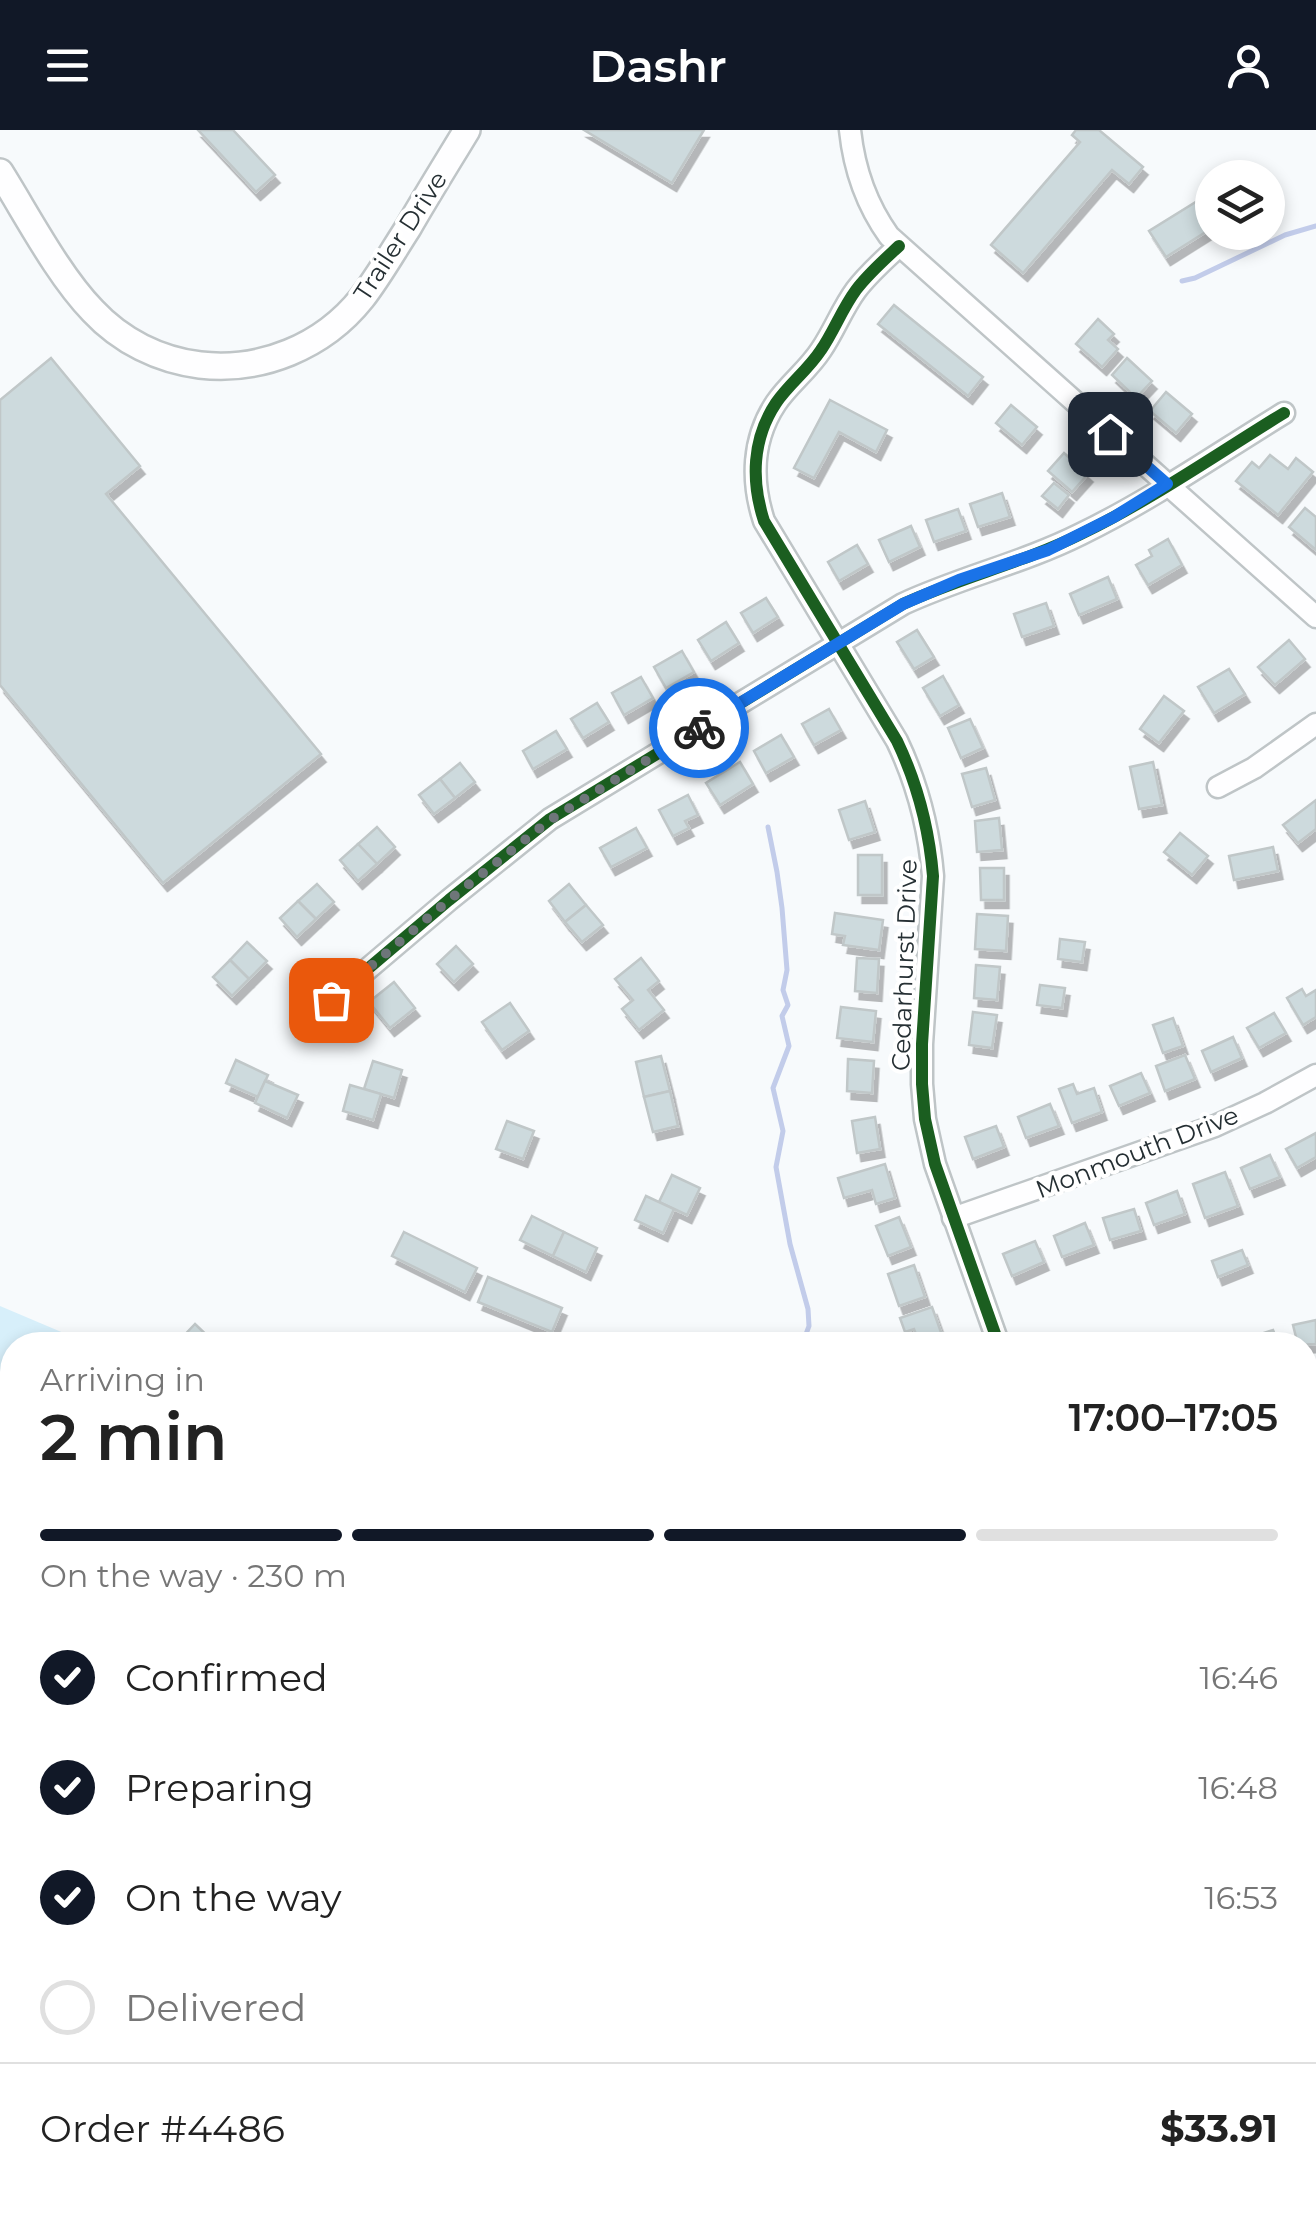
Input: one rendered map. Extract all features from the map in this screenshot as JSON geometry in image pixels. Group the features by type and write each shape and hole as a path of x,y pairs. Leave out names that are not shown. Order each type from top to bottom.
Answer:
{"street":[{"name":"Trailer Drive","path":"0,172 67,279 110,328 146,350 170,359 242,366 289,354 318,338 350,311 385,264 467,130"},
{"path":"850,130 860,181 876,218 899,246 1316,617"},
{"name":"Cedarhurst Drive","path":"899,246 854,292 822,349 776,404 762,431 754,481 764,521 908,765 927,827 933,902 922,1084 925,1120 935,1164 994,1332"},
{"path":"304,1023 550,820 903,604 1080,535 1284,413"},
{"path":"1218,787 1254,768 1316,724"},
{"name":"Monmouth Drive","path":"954,1218 1215,1126 1316,1075"}],"shaded area":[{"path":"0,1306 61,1332 0,1332"}],"building":[{"path":"198,130 233,130 275,175 256,192"},
{"path":"584,130 704,130 672,183"},
{"path":"1076,130 1099,130 1143,167 1129,184 1112,170 1023,273 991,245 1080,142 1072,135"},
{"path":"1195,202 1195,239 1166,257 1149,231"},
{"path":"894,305 983,377 968,396 878,324"},
{"path":"1098,319 1114,334 1108,340 1118,349 1102,367 1076,344"},
{"path":"51,358 140,466 106,494 321,754 163,883 0,685 0,400"},
{"path":"1127,358 1152,381 1136,398 1112,375"},
{"path":"1166,392 1192,414 1176,433 1150,411"},
{"path":"830,400 887,430 876,452 839,432 814,478 794,468"},
{"path":"1011,405 1037,427 1022,445 996,423"},
{"path":"1064,453 1088,474 1072,492 1048,471"},
{"path":"1270,455 1288,469 1296,458 1313,472 1278,515 1236,481 1252,462 1259,468"},
{"path":"1054,483 1069,495 1058,509 1042,496"},
{"path":"1002,493 1010,517 978,527 970,504"},
{"path":"1305,508 1316,517 1316,550 1289,527"},
{"path":"958,509 966,531 934,542 926,520"},
{"path":"911,526 920,547 889,562 879,540"},
{"path":"1168,539 1182,565 1148,585 1136,565 1152,556 1149,550"},
{"path":"857,545 868,564 839,581 828,562"},
{"path":"1108,577 1117,599 1079,615 1070,594"},
{"path":"766,598 778,617 753,633 741,613"},
{"path":"1046,603 1054,626 1022,637 1014,614"},
{"path":"726,622 739,643 711,661 698,640"},
{"path":"917,630 934,657 914,669 897,642"},
{"path":"1289,640 1305,659 1275,685 1258,667"},
{"path":"682,651 694,672 666,688 654,667"},
{"path":"1229,669 1245,694 1214,713 1198,687"},
{"path":"943,676 959,705 940,716 923,688"},
{"path":"641,677 653,698 624,715 612,693"},
{"path":"1164,696 1184,711 1159,743 1140,729"},
{"path":"597,703 609,722 583,738 571,719"},
{"path":"829,709 841,730 814,745 802,724"},
{"path":"970,719 983,748 961,758 948,728"},
{"path":"556,731 567,749 533,769 523,751"},
{"path":"781,735 794,757 766,773 754,751"},
{"path":"740,762 753,784 720,805 706,783"},
{"path":"1153,762 1162,805 1139,809 1130,767"},
{"path":"460,763 475,782 455,798 440,779"},
{"path":"986,768 995,800 972,807 962,774"},
{"path":"440,779 455,798 434,814 419,795"},
{"path":"688,795 698,815 685,821 689,828 673,836 659,810"},
{"path":"1316,800 1316,829 1298,843 1283,825"},
{"path":"865,801 875,832 849,840 839,810"},
{"path":"999,818 1002,850 977,852 975,821"},
{"path":"377,827 395,847 377,864 358,844"},
{"path":"636,828 647,848 611,867 600,848"},
{"path":"1180,833 1208,856 1192,875 1164,852"},
{"path":"358,844 377,864 358,881 340,860"},
{"path":"1273,847 1278,871 1234,880 1229,856"},
{"path":"858,855 882,855 882,895 858,895"},
{"path":"980,868 1004,868 1004,900 981,900"},
{"path":"317,884 334,902 316,919 298,901"},
{"path":"569,884 586,905 565,922 549,901"},
{"path":"298,901 316,919 297,937 280,918"},
{"path":"586,905 603,925 582,942 565,922"},
{"path":"835,913 883,920 879,950 843,945 845,936 832,934"},
{"path":"977,914 1008,916 1006,951 975,949"},
{"path":"1060,939 1085,942 1082,962 1058,959"},
{"path":"247,942 267,961 249,979 230,960"},
{"path":"456,946 473,964 454,982 437,964"},
{"path":"641,958 659,981 648,990 664,1010 639,1030 622,1009 633,1000 615,979"},
{"path":"857,958 879,959 877,993 855,991"},
{"path":"230,960 249,979 232,996 213,977"},
{"path":"976,965 1000,967 997,1000 974,998"},
{"path":"394,982 415,1008 390,1028 369,1002"},
{"path":"1040,985 1065,988 1062,1008 1037,1005"},
{"path":"1302,989 1306,996 1316,990 1316,1017 1303,1025 1287,998"},
{"path":"510,1003 529,1031 502,1050 482,1022"},
{"path":"841,1007 876,1011 873,1042 837,1038"},
{"path":"973,1012 997,1015 992,1048 969,1045"},
{"path":"1274,1013 1286,1033 1259,1048 1247,1028"},
{"path":"1173,1018 1183,1046 1163,1053 1153,1025"},
{"path":"1233,1037 1242,1058 1211,1072 1202,1051"},
{"path":"1185,1055 1195,1079 1165,1091 1156,1066"},
{"path":"661,1056 670,1091 644,1097 636,1062"},
{"path":"848,1059 874,1061 872,1093 847,1091"},
{"path":"236,1060 268,1075 258,1097 226,1083"},
{"path":"373,1061 402,1070 394,1098 364,1089"},
{"path":"1141,1073 1150,1093 1119,1106 1110,1086"},
{"path":"265,1081 298,1095 287,1118 255,1103"},
{"path":"1073,1084 1077,1094 1094,1088 1102,1112 1072,1123 1059,1089"},
{"path":"350,1085 381,1094 373,1120 343,1111"},
{"path":"670,1091 678,1126 653,1132 644,1097"},
{"path":"1050,1104 1059,1126 1026,1138 1018,1117"},
{"path":"875,1117 880,1149 857,1153 852,1121"},
{"path":"507,1121 534,1131 523,1159 496,1149"},
{"path":"996,1126 1004,1147 973,1159 965,1137"},
{"path":"1316,1133 1316,1157 1297,1168 1286,1149"},
{"path":"1270,1155 1280,1177 1250,1189 1241,1168"},
{"path":"885,1164 895,1198 876,1204 872,1190 844,1198 838,1178"},
{"path":"1225,1172 1238,1206 1205,1218 1193,1184"},
{"path":"672,1175 700,1188 687,1215 659,1202"},
{"path":"1177,1191 1185,1214 1154,1225 1146,1203"},
{"path":"646,1196 674,1209 663,1233 635,1220"},
{"path":"1134,1209 1141,1231 1110,1240 1103,1218"},
{"path":"532,1216 564,1232 553,1256 520,1240"},
{"path":"899,1217 911,1247 888,1256 876,1226"},
{"path":"1085,1223 1094,1245 1062,1257 1054,1236"},
{"path":"404,1232 477,1268 465,1292 392,1256"},
{"path":"564,1232 597,1248 586,1272 553,1256"},
{"path":"1035,1241 1044,1262 1012,1276 1003,1254"},
{"path":"1242,1250 1248,1265 1218,1277 1212,1261"},
{"path":"914,1265 925,1297 899,1306 888,1274"},
{"path":"488,1277 562,1308 552,1332 478,1302"},
{"path":"932,1307 941,1332 905,1332 900,1318"},
{"path":"1316,1320 1316,1332 1295,1332 1293,1325"},
{"path":"195,1324 203,1332 187,1332"}],"waterway":[{"path":"1182,281 1285,235 1316,226"},
{"path":"768,827 782,908 787,970 783,990 788,1005 782,1016 789,1046 773,1088 783,1131 776,1167 790,1244 808,1309 807,1332"}],"cycle path":[{"path":"899,246 856,290 821,350 776,403 758,446 757,491 764,521 897,741 921,807 933,876 922,1044 925,1119 935,1164 994,1332"},
{"path":"304,1023 550,819 903,604 1037,553 1107,521 1284,413"}],"way so far":[{"path":"331,1000 550,820 699,728"}],"route":[{"path":"699,728 903,604 1048,550 1114,517 1167,484 1110,434"}]}
